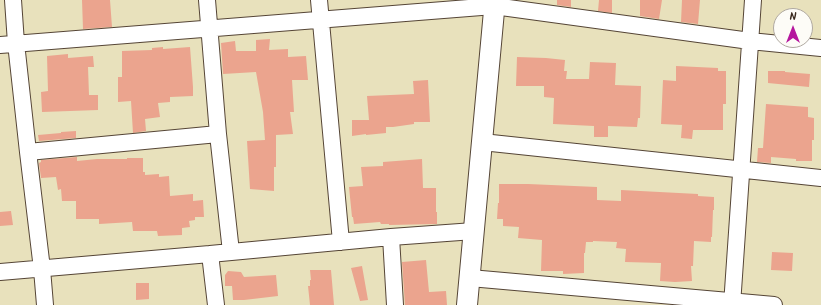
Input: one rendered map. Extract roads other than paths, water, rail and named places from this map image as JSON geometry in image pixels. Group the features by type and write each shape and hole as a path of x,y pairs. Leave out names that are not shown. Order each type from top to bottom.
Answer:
{"street":[{"path":"13,0 16,43 45,305"},
{"path":"207,0 218,134 231,252"},
{"path":"319,0 341,242"},
{"path":"732,303 753,0"},
{"path":"0,45 321,20 495,3 750,40 821,48"},
{"path":"467,305 495,3"},
{"path":"28,152 218,134"},
{"path":"482,142 821,178"},
{"path":"0,272 474,231"},
{"path":"391,237 395,305"},
{"path":"210,254 216,305"},
{"path":"470,278 732,303 774,305"}]}
